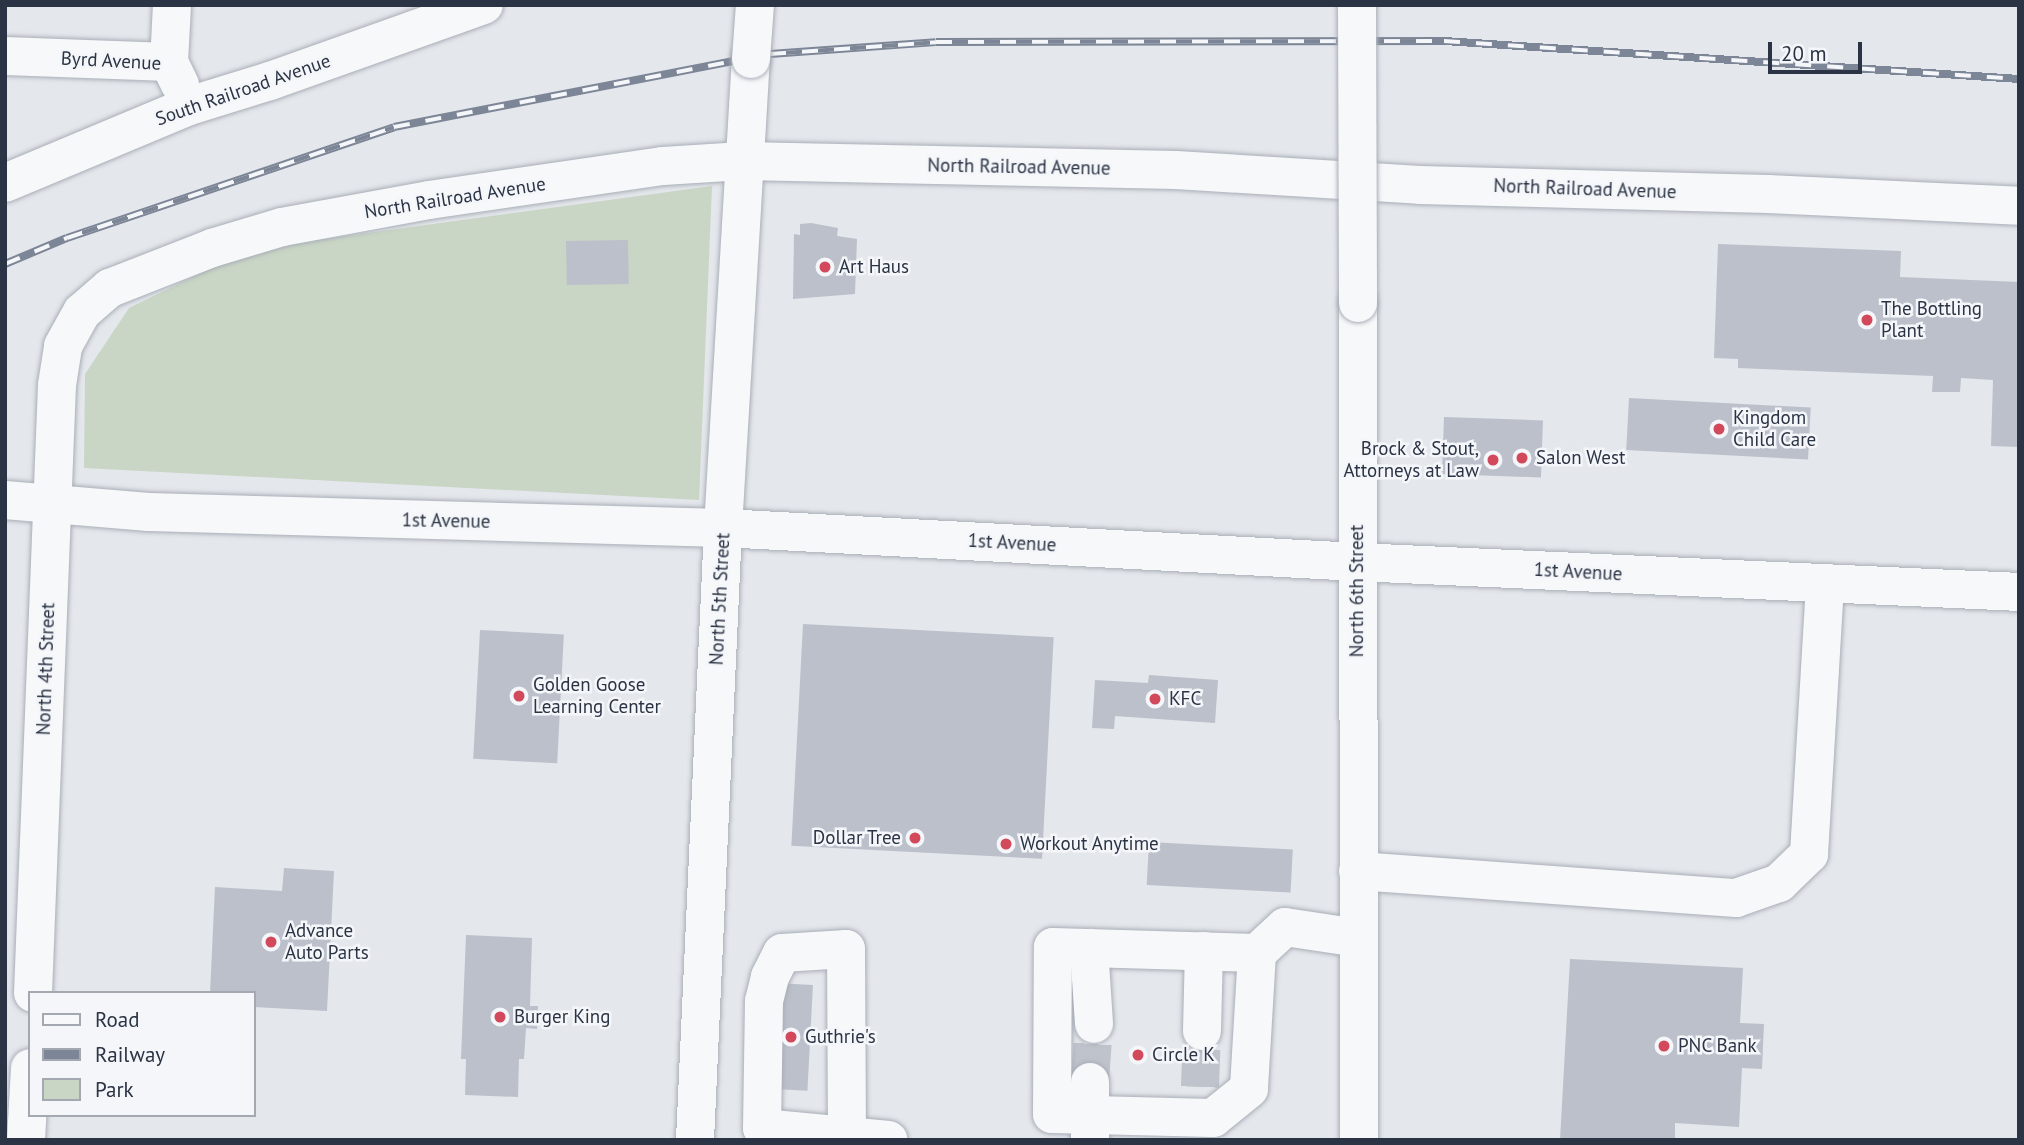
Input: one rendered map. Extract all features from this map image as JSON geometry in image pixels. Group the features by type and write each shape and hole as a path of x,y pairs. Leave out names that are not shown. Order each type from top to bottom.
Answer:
{"street":[{"path":"169,62 172,5"},
{"name":"South Railroad Avenue","path":"5,183 189,106 270,81 484,5"},
{"name":"North 5th Street","path":"695,1140 723,528 744,149 755,5"},
{"name":"North 6th Street","path":"1357,5 1359,1140"},
{"name":"Byrd Avenue","path":"5,56 169,62 189,106"},
{"name":"North Railroad Avenue","path":"64,346 82,312 110,288 212,248 282,227 429,200 663,166 744,149 1420,185 1768,194 2019,206"},
{"name":"North 4th Street","path":"33,991 50,504 57,385 64,346"},
{"name":"1st Avenue","path":"5,500 149,512 723,528 1357,562 2019,592"},
{"path":"1358,872 1736,898 1779,883 1809,854 1825,583"},
{"path":"1257,953 1053,947 1052,1114 1199,1103 1213,1118 1249,1089 1257,953 1284,927 1358,938"},
{"path":"1089,948 1094,1024"},
{"path":"847,1136 846,949 782,953 770,978 764,1001 762,1128 888,1140"},
{"path":"1202,1031 1204,951"},
{"path":"26,1140 28,1104"}],"green space":[{"path":"712,186 699,500 84,468 85,374 129,308 250,249"}],"building":[{"name":"Art Haus","path":"811,223 838,228 837,236 857,239 855,294 793,299 794,234 800,235 800,224"},
{"path":"628,240 629,284 567,285 566,241"},
{"name":"The Bottling Plant","path":"1718,244 1901,251 1900,277 2019,282 2019,447 1991,446 1993,380 1961,378 1960,392 1932,392 1933,376 1738,368 1738,359 1714,358"},
{"name":"Kingdom Child Care","path":"1629,398 1811,408 1808,459 1626,450"},
{"path":"1444,417 1543,420 1541,477 1442,474"},
{"path":"803,624 1054,637 1042,859 791,846"},
{"name":"Golden Goose Learning Center","path":"480,630 564,634 557,763 473,759"},
{"name":"KFC","path":"1149,675 1218,680 1215,723 1115,716 1114,729 1092,728 1095,680 1148,683"},
{"path":"1149,842 1293,850 1291,892 1147,885"},
{"name":"Advance Auto Parts","path":"284,868 334,871 327,1011 256,1007 256,991 210,991 215,887 282,891"},
{"name":"Burger King","path":"466,935 532,938 530,1006 538,1006 537,1029 526,1028 524,1059 519,1059 518,1097 465,1095 466,1059 461,1059"},
{"name":"PNC Bank","path":"1570,959 1743,968 1740,1023 1764,1024 1762,1069 1742,1068 1739,1127 1675,1123 1675,1140 1560,1140"},
{"name":"Guthrie's","path":"775,983 813,985 807,1091 769,1089"}],"tunnel":[{"path":"1090,1082 1094,1024"},
{"path":"1200,1087 1202,1031"}],"railway":[{"path":"5,264 67,238 394,127 770,54 936,42 1444,41 2019,79"}],"place":[{"name":"Art Haus","path":"825,267"},
{"name":"The Bottling Plant","path":"1867,320"},
{"name":"Kingdom Child Care","path":"1719,429"},
{"name":"Salon West","path":"1522,458"},
{"name":"Brock & Stout, Attorneys at Law","path":"1493,460"},
{"name":"Golden Goose Learning Center","path":"519,696"},
{"name":"KFC","path":"1155,699"},
{"name":"Dollar Tree","path":"915,838"},
{"name":"Workout Anytime","path":"1006,844"},
{"name":"Advance Auto Parts","path":"271,942"},
{"name":"Burger King","path":"500,1017"},
{"name":"Guthrie's","path":"791,1037"},
{"name":"PNC Bank","path":"1664,1046"},
{"name":"Circle K","path":"1138,1055"}]}
